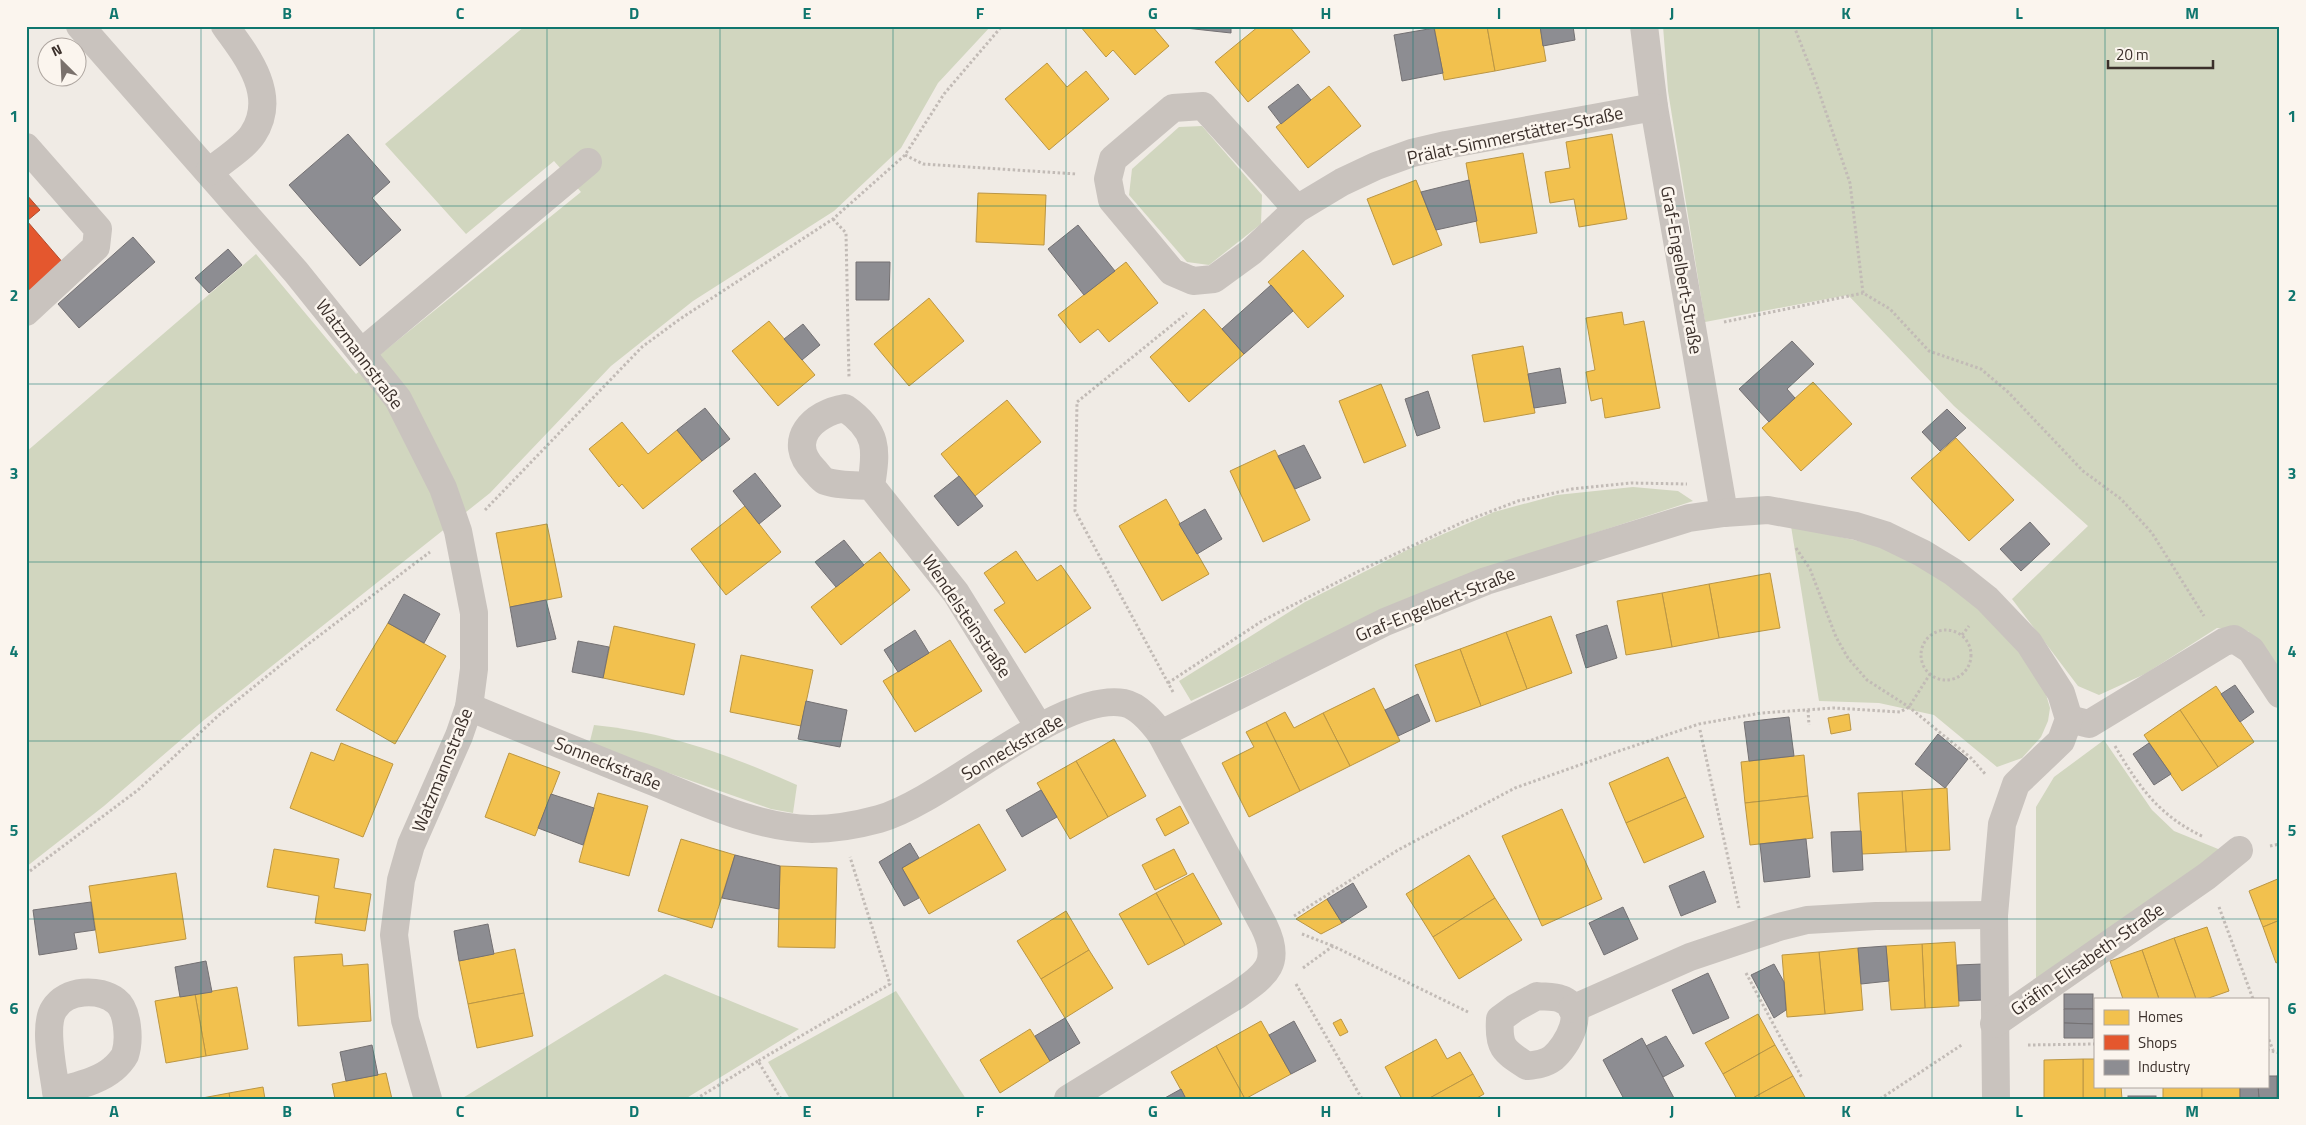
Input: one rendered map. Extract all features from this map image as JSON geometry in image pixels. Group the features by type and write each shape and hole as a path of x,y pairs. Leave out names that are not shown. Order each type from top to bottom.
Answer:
{"street":[{"name":"Watzmannstraße","path":"80,26 296,272 398,399 443,488 458,531 474,613 474,668 469,707 459,736 411,844 401,880 394,935 404,1011 428,1099"},
{"path":"209,172 253,136 262,116 262,97 252,62 225,26"},
{"name":"Graf-Engelbert-Straße","path":"1644,26 1654,107 1724,513"},
{"path":"1193,281 1172,272 1132,225 1112,200 1108,179 1114,159 1173,108 1202,106 1297,209"},
{"name":"Prälat-Simmerstätter-Straße","path":"1193,281 1214,279 1251,252 1297,209 1342,182 1412,154 1446,145 1654,107"},
{"path":"26,147 98,229 96,247 26,312"},
{"path":"362,352 588,162"},
{"path":"845,408 861,420 873,439 875,464 871,486 824,481 810,466 803,454 803,435 818,418 830,411 845,408"},
{"name":"Wendelsteinstraße","path":"871,486 956,593 1039,727"},
{"name":"Graf-Engelbert-Straße","path":"1161,734 1377,626 1486,581 1689,518 1768,510 1856,526 1885,535 1922,553 1953,572 2008,618 2046,666 2061,694 2069,719"},
{"path":"1996,1099 1994,915 2002,824 2016,784 2061,741 2069,719 2089,724 2224,642 2234,639 2251,650 2280,694"},
{"name":"Sonneckstraße","path":"469,707 715,806 766,822 810,829 840,828 881,818 927,796 1039,727 1083,708 1106,702 1125,703 1151,720 1161,734 1271,941 1273,955 1280,971"},
{"name":"Gräfin-Elisabeth-Straße","path":"1995,1034 2240,850"},
{"path":"1572,1009 1690,957 1779,926 1808,920 1876,916 1994,915"},
{"path":"1068,1099 1257,981 1280,971"},
{"path":"1537,996 1562,999 1572,1009 1575,1018 1570,1038 1553,1057 1543,1064 1527,1066 1509,1054 1499,1039 1500,1019 1537,996"}],"path":[{"path":"26,874 138,790 219,715 286,660 491,505 642,347 680,319 833,219 905,154 944,94 1002,26"},
{"path":"1794,26 1816,83 1850,183 1863,293"},
{"path":"905,154 923,164 1082,175 1108,179"},
{"path":"833,219 846,233 850,395 845,408"},
{"path":"1188,720 1075,511 1077,402 1190,310 1193,281"},
{"path":"1692,329 1863,293 1890,309 1929,351 1981,369 2008,392 2083,471 2122,499 2152,533 2194,603 2224,642"},
{"path":"1168,682 1262,621 1350,575 1463,522 1518,501 1572,489 1631,483 1686,483 1724,513"},
{"path":"1791,541 1810,569 1836,637 1848,658 1867,680 1909,707 1971,758 1992,782 2016,784"},
{"path":"1944,630 1953,631 1962,636 1968,643 1971,653 1965,671 1958,677 1948,680 1938,679 1930,674 1924,667 1921,657 1922,648 1927,639 1934,633 1944,630"},
{"path":"1289,919 1398,850 1515,788 1699,724 1761,713 1834,708 1900,712 1909,707 1930,674"},
{"path":"1808,710 1809,726"},
{"path":"2069,719 2111,740 2139,786 2156,806 2185,828 2212,841 2240,850 2280,844"},
{"path":"1700,730 1738,941 1802,1078"},
{"path":"696,1099 890,984 840,828"},
{"path":"2207,876 2254,998"},
{"path":"1362,1099 1280,971 1333,946 1476,1016 1500,1019"},
{"path":"1880,1099 1995,1034 2094,1044"},
{"path":"2268,1038 2273,1050"},
{"path":"2268,1050 2280,1053"},
{"path":"758,1061 781,1099"}],"green space":[{"path":"525,26 991,26 938,83 901,148 834,211 693,301 611,366 490,493 204,720 104,806 26,867 26,452 256,254 356,374 581,192 554,161 466,234 385,144"},
{"path":"1663,26 2280,26 2280,677 2248,631 2217,628 2145,674 2099,695 2078,686 2012,599 2088,526 1954,406 1848,295 1705,322 1668,91"},
{"path":"1202,126 1262,195 1261,224 1209,265 1187,262 1129,195 1132,169 1179,127"},
{"path":"1633,487 1678,491 1693,501 1556,546 1455,583 1393,608 1191,701 1179,681 1305,602 1411,548 1494,512 1557,495"},
{"path":"1791,526 1881,546 1920,566 1971,599 1994,619 2043,684 2050,708 2048,721 2041,737 2022,758 1997,767 1934,715 1879,703 1819,701"},
{"path":"594,725 648,733 698,746 797,785 793,813 771,809 589,745"},
{"path":"2104,740 2152,810 2174,831 2223,851 2036,983 2036,807 2054,777"},
{"path":"665,974 799,1029 685,1099 461,1099"},
{"path":"896,991 966,1099 790,1099 768,1062"}],"building: Homes":[{"path":"1080,26 1152,26 1169,46 1135,75 1113,50 1106,57"},
{"path":"1259,26 1289,26 1310,52 1248,102 1215,62"},
{"path":"1434,26 1487,26 1495,71 1444,80"},
{"path":"1487,26 1540,26 1546,61 1495,71"},
{"path":"1047,63 1067,87 1086,71 1109,99 1049,150 1005,99"},
{"path":"1329,86 1361,126 1308,168 1276,127"},
{"path":"1612,134 1627,219 1579,227 1574,199 1550,203 1545,172 1570,168 1566,142"},
{"path":"1523,153 1537,233 1480,243 1466,163"},
{"path":"1416,180 1442,245 1393,265 1367,199"},
{"path":"978,193 1046,195 1044,245 976,242"},
{"path":"1303,250 1344,296 1308,328 1268,282"},
{"path":"1126,262 1158,303 1109,342 1098,329 1080,343 1058,315"},
{"path":"929,298 964,341 909,386 874,344"},
{"path":"1204,309 1244,354 1189,402 1150,357"},
{"path":"1622,312 1624,325 1644,321 1660,408 1605,418 1602,398 1591,401 1586,372 1595,370 1586,318"},
{"path":"769,321 815,375 778,406 732,351"},
{"path":"1523,346 1535,413 1484,422 1472,355"},
{"path":"1813,382 1852,424 1801,471 1762,428"},
{"path":"1381,384 1406,446 1364,463 1339,401"},
{"path":"1007,400 1041,442 975,496 941,454"},
{"path":"622,422 648,454 677,430 702,461 643,509 622,484 619,487 589,449"},
{"path":"1956,438 2014,500 1969,541 1911,478"},
{"path":"1275,450 1310,520 1263,542 1230,471"},
{"path":"1166,499 1209,574 1162,601 1119,526"},
{"path":"745,506 781,552 726,595 691,549"},
{"path":"547,524 562,597 510,607 496,533"},
{"path":"1016,551 1037,581 1061,565 1091,608 1025,653 994,610 1005,603 984,573"},
{"path":"880,552 910,590 841,645 811,607"},
{"path":"1770,573 1780,628 1719,638 1709,584"},
{"path":"1709,584 1719,638 1672,647 1662,593"},
{"path":"1662,593 1672,647 1626,655 1617,601"},
{"path":"1551,616 1572,673 1527,689 1506,632"},
{"path":"388,623 446,656 395,744 336,710"},
{"path":"614,626 695,644 684,695 603,678"},
{"path":"1506,632 1527,689 1481,706 1460,649"},
{"path":"950,640 982,691 915,732 883,681"},
{"path":"1460,649 1481,706 1436,722 1415,665"},
{"path":"741,655 813,670 801,726 730,712"},
{"path":"2216,686 2254,742 2218,767 2180,710"},
{"path":"1374,688 1400,741 1350,766 1323,713"},
{"path":"2180,710 2218,767 2182,791 2144,735"},
{"path":"1285,712 1294,728 1323,713 1350,766 1300,791 1266,722"},
{"path":"1849,714 1851,730 1831,734 1828,718"},
{"path":"1266,722 1300,791 1249,817 1222,763 1254,747 1246,732"},
{"path":"1114,739 1146,796 1108,817 1076,761"},
{"path":"341,743 393,764 363,837 290,808 311,752 334,761"},
{"path":"509,753 560,772 535,836 485,817"},
{"path":"1804,755 1808,796 1745,803 1741,762"},
{"path":"1668,757 1686,797 1626,823 1609,783"},
{"path":"1076,761 1108,817 1070,839 1037,783"},
{"path":"1947,788 1950,850 1906,852 1902,791"},
{"path":"1902,791 1906,852 1862,854 1858,793"},
{"path":"598,793 648,806 629,876 579,862"},
{"path":"1808,796 1813,838 1750,845 1745,803"},
{"path":"1686,797 1704,837 1644,863 1626,823"},
{"path":"1180,806 1189,823 1165,836 1156,819"},
{"path":"1562,809 1602,899 1542,926 1502,836"},
{"path":"979,824 1006,870 929,914 902,868"},
{"path":"681,839 735,855 712,928 658,911"},
{"path":"274,849 339,859 334,888 371,894 365,931 315,923 319,896 267,887"},
{"path":"1174,849 1187,874 1155,890 1142,865"},
{"path":"1469,855 1495,898 1433,937 1406,894"},
{"path":"780,866 837,868 835,948 778,947"},
{"path":"176,873 186,939 99,953 89,886"},
{"path":"1193,873 1222,924 1185,945 1156,893"},
{"path":"2280,878 2280,920 2263,927 2249,891"},
{"path":"1156,893 1185,945 1148,965 1119,914"},
{"path":"1495,898 1522,940 1459,979 1433,937"},
{"path":"1327,899 1342,923 1321,934 1296,919"},
{"path":"1066,911 1089,950 1041,979 1017,941"},
{"path":"2280,920 2280,961 2276,963 2263,927"},
{"path":"2207,927 2229,991 2209,998 2196,998 2174,938"},
{"path":"2174,938 2196,998 2159,998 2142,950"},
{"path":"1955,942 1959,1006 1925,1008 1922,944"},
{"path":"1922,944 1925,1008 1891,1010 1886,946"},
{"path":"1858,948 1863,1010 1825,1014 1819,952"},
{"path":"515,949 524,993 468,1004 459,961"},
{"path":"1089,950 1113,988 1065,1018 1041,979"},
{"path":"2142,950 2159,998 2123,998 2110,961"},
{"path":"1819,952 1825,1014 1787,1017 1782,955"},
{"path":"342,954 343,966 368,964 371,1021 298,1026 294,957"},
{"path":"237,987 248,1049 206,1056 195,994"},
{"path":"524,993 533,1036 477,1048 468,1004"},
{"path":"195,994 206,1056 166,1063 155,1001"},
{"path":"1758,1014 1775,1045 1723,1074 1705,1043"},
{"path":"1341,1019 1348,1032 1340,1036 1333,1023"},
{"path":"1261,1021 1291,1074 1245,1099 1216,1046"},
{"path":"1030,1029 1050,1061 1000,1093 980,1060"},
{"path":"1436,1039 1447,1059 1460,1052 1473,1074 1428,1099 1402,1099 1385,1067"},
{"path":"1775,1045 1793,1076 1751,1099 1737,1099 1723,1074"},
{"path":"1216,1046 1245,1099 1186,1099 1171,1072"},
{"path":"2083,1059 2094,1059 2094,1088 2121,1088 2122,1099 2083,1099"},
{"path":"2083,1059 2083,1099 2044,1099 2044,1060"},
{"path":"386,1073 392,1099 335,1099 332,1084"},
{"path":"1473,1074 1484,1094 1475,1099 1428,1099"},
{"path":"1793,1076 1806,1099 1751,1099"},
{"path":"263,1087 265,1099 230,1099 229,1093"},
{"path":"2163,1088 2202,1088 2202,1099 2163,1099"},
{"path":"2202,1088 2240,1088 2240,1099 2202,1099"},
{"path":"229,1093 230,1099 197,1099"}],"building: Shops":[{"path":"26,194 40,210 27,221 70,271 26,309"}],"building: Industry":[{"path":"1167,26 1231,26 1231,33"},
{"path":"1540,26 1573,26 1575,40 1543,46"},
{"path":"1434,28 1443,73 1402,81 1394,35"},
{"path":"1298,84 1311,100 1281,124 1268,107"},
{"path":"348,134 390,182 372,198 401,230 360,266 289,185"},
{"path":"1469,180 1477,221 1436,230 1421,192"},
{"path":"1078,225 1115,271 1084,295 1048,249"},
{"path":"133,237 155,262 79,328 58,304"},
{"path":"228,249 242,265 209,293 195,278"},
{"path":"856,262 890,262 889,300 856,300"},
{"path":"1271,285 1293,311 1244,354 1222,329"},
{"path":"803,324 820,345 802,360 784,339"},
{"path":"1792,341 1814,364 1787,389 1795,398 1769,422 1739,389"},
{"path":"1560,368 1566,403 1534,408 1528,374"},
{"path":"1428,391 1440,428 1417,436 1405,399"},
{"path":"705,408 730,439 702,461 677,430"},
{"path":"1947,409 1966,428 1940,451 1922,432"},
{"path":"1304,445 1321,478 1295,489 1278,456"},
{"path":"755,473 781,506 759,524 733,491"},
{"path":"959,476 983,506 958,526 934,496"},
{"path":"1205,509 1222,539 1197,554 1179,524"},
{"path":"2030,522 2050,544 2021,571 2000,549"},
{"path":"844,540 864,565 836,587 815,562"},
{"path":"404,594 440,614 424,643 388,623"},
{"path":"546,600 556,639 517,647 510,607"},
{"path":"1607,625 1617,658 1586,668 1576,635"},
{"path":"915,630 929,653 898,672 884,650"},
{"path":"578,641 609,647 603,678 572,672"},
{"path":"2235,685 2254,712 2240,722 2221,694"},
{"path":"1418,694 1430,721 1398,736 1385,710"},
{"path":"806,701 847,710 840,747 798,739"},
{"path":"1789,717 1794,756 1749,761 1744,722"},
{"path":"1938,734 1968,759 1945,788 1915,764"},
{"path":"2149,743 2171,774 2154,785 2133,754"},
{"path":"1041,790 1057,817 1022,837 1006,810"},
{"path":"551,794 594,808 583,845 538,828"},
{"path":"1861,831 1863,870 1833,872 1831,832"},
{"path":"1806,839 1810,877 1764,882 1760,844"},
{"path":"910,843 919,858 902,868 919,898 904,906 879,862"},
{"path":"735,855 780,866 779,909 722,898"},
{"path":"1704,871 1716,902 1681,916 1669,886"},
{"path":"1353,883 1367,907 1342,923 1327,899"},
{"path":"91,902 95,930 74,933 77,949 39,955 33,910"},
{"path":"1623,907 1638,939 1604,955 1589,923"},
{"path":"488,924 494,954 459,961 454,931"},
{"path":"1886,946 1889,981 1861,984 1858,948"},
{"path":"206,961 212,992 180,997 175,967"},
{"path":"1774,964 1784,982 1786,1010 1774,1018 1751,975"},
{"path":"1983,964 1983,1000 1959,1001 1957,965"},
{"path":"1708,973 1729,1018 1693,1034 1672,990"},
{"path":"2064,994 2093,994 2093,1009 2064,1009"},
{"path":"2064,1009 2093,1009 2093,1024 2064,1023"},
{"path":"1065,1018 1080,1043 1050,1061 1035,1036"},
{"path":"1294,1021 1316,1061 1291,1074 1269,1035"},
{"path":"2064,1023 2093,1024 2093,1038 2064,1038"},
{"path":"1666,1036 1684,1066 1663,1077 1646,1046"},
{"path":"1642,1038 1674,1098 1624,1099 1603,1060"},
{"path":"372,1045 378,1075 346,1081 340,1052"},
{"path":"2268,1076 2277,1076 2277,1099 2259,1099 2258,1088 2268,1088"},
{"path":"2277,1076 2280,1076 2280,1099 2277,1099"},
{"path":"2240,1088 2258,1088 2259,1099 2240,1099"},
{"path":"1181,1089 1186,1099 1163,1099"},
{"path":"2128,1096 2156,1096 2156,1099 2128,1099"}]}
